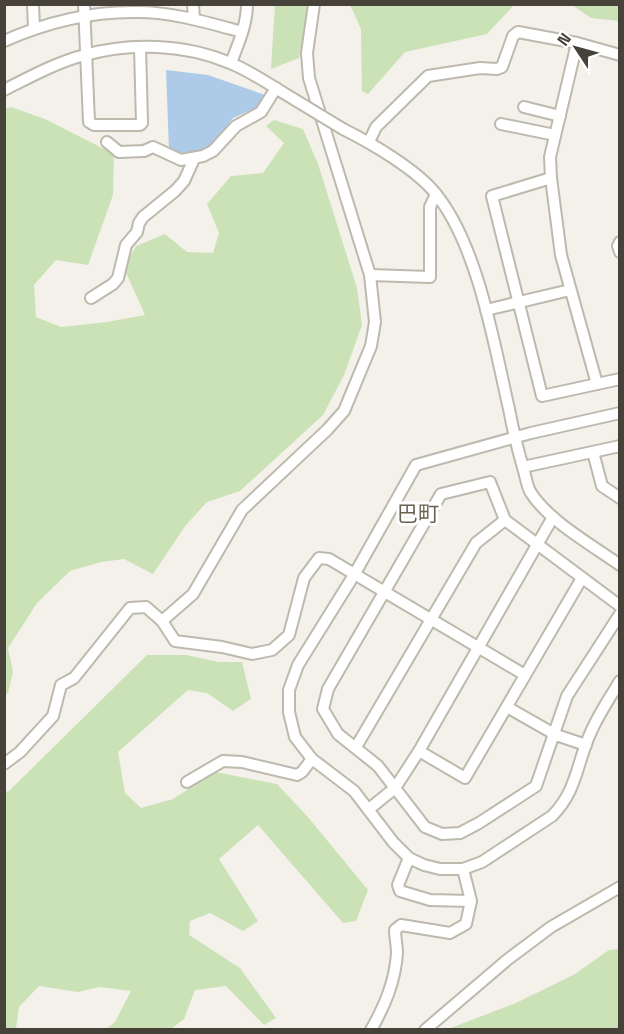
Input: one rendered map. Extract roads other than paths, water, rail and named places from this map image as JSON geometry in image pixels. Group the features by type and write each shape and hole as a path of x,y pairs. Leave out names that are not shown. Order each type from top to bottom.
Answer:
{"street":[{"path":"33,4 34,28"},
{"path":"193,4 194,19"},
{"path":"231,63 243,32 247,4"},
{"path":"162,621 193,594 242,510 344,411 371,346 375,322 370,275 309,78 307,53 314,4"},
{"path":"4,41 84,10 140,8 243,32"},
{"path":"84,10 89,122 140,125 142,123 140,47"},
{"path":"369,142 376,127 428,76 502,67 513,36 518,32 577,43 620,55"},
{"path":"577,43 550,157 551,178 561,255 597,384"},
{"path":"4,90 85,54 140,47 171,48 231,63 369,142 408,169 436,194 467,251 486,309 515,438 530,492 553,517 620,565"},
{"path":"107,142 119,152 144,151 153,147 181,160 194,159 213,152 236,126 261,112 279,90"},
{"path":"524,107 560,116"},
{"path":"501,123 555,135"},
{"path":"91,298 109,288 118,278 126,245 137,232 139,223 184,181 194,159"},
{"path":"551,178 492,196 542,396 620,380"},
{"path":"370,275 430,277 430,207 436,194"},
{"path":"620,242 618,246 620,252"},
{"path":"486,309 570,290"},
{"path":"620,413 416,465 354,575 298,666 289,690 289,712 295,737 312,759 354,791 393,842 410,858 431,867 463,869 482,862 562,807 569,796 595,722 620,681"},
{"path":"523,467 620,446"},
{"path":"593,452 602,486 620,498"},
{"path":"620,606 505,520 490,482 441,494 327,689 323,709 338,734 378,766 425,827 442,834 460,832 479,824 536,786 556,735 567,696 620,614"},
{"path":"369,809 395,788 419,751 553,517"},
{"path":"356,747 476,543 505,520"},
{"path":"4,764 20,752 53,716 61,685 74,678 130,608 146,607 162,621 175,641 222,647 252,654 272,650 289,634 304,578 319,558 329,559 525,675"},
{"path":"419,751 465,778 582,578"},
{"path":"507,707 556,735 586,745"},
{"path":"187,782 223,761 242,762 297,775 312,759"},
{"path":"410,858 398,885 400,891 430,900 471,901"},
{"path":"371,1029 381,1014 390,993 397,951 395,930 401,925 453,932 466,924 471,901 463,869"},
{"path":"425,1029 507,960 551,927 620,887"}],"water":[{"path":"166,70 208,75 265,95 259,106 233,118 209,150 185,154 169,150"}],"district":[{"name":"巴町","path":"418,513"}]}
